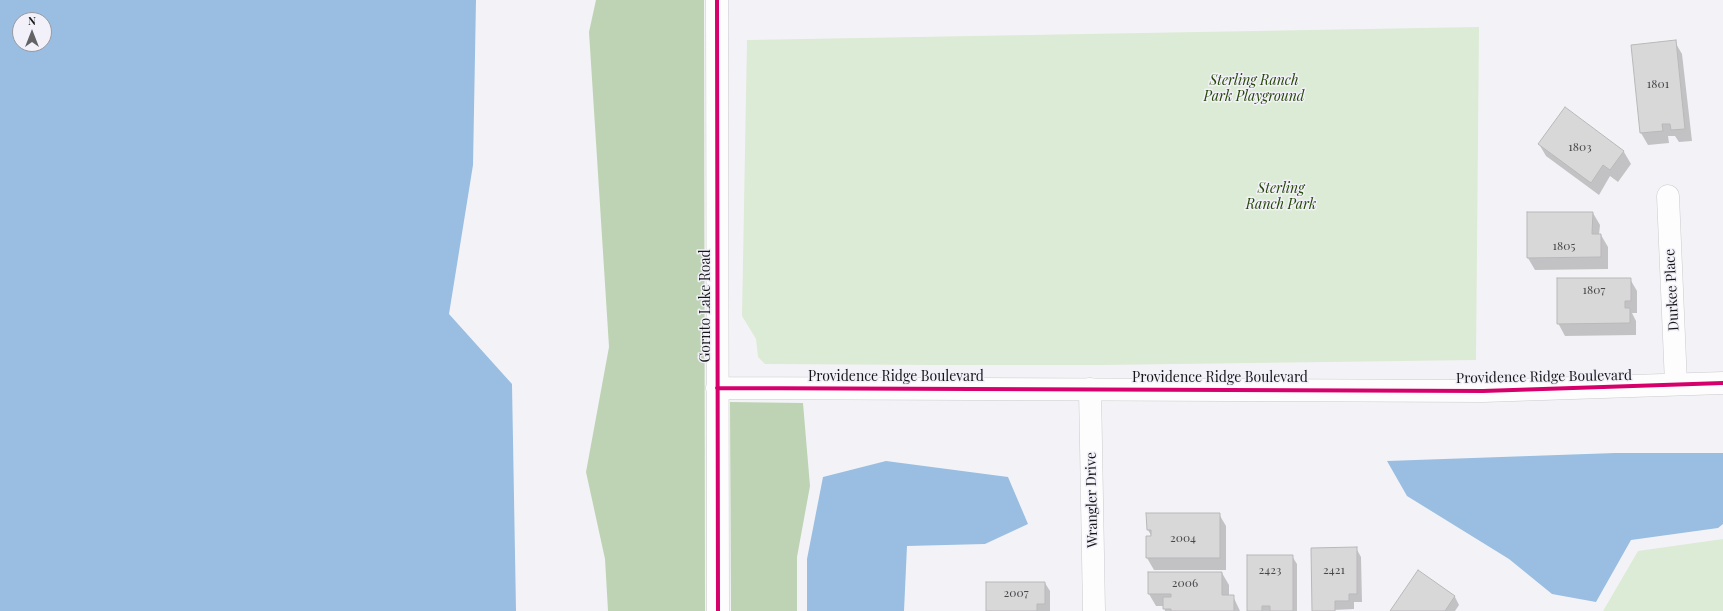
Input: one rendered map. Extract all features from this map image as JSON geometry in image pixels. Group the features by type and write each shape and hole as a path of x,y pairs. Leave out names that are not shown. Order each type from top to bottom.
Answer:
{"street":[{"name":"Gornto Lake Road","path":"716,0 718,611"},
{"name":"Durkee Place","path":"1668,196 1676,384"},
{"name":"Providence Ridge Boulevard","path":"717,388 1483,391 1723,383"},
{"name":"Wrangler Drive","path":"1090,389 1094,611"}],"green space":[{"path":"596,0 704,0 705,611 608,611 605,559 586,472 609,347 589,32"},
{"name":"Sterling Ranch Park","path":"1479,27 1476,360 1103,365 931,365 765,364 758,357 756,339 742,316 747,40"},
{"path":"730,402 803,403 810,486 797,557 797,611 731,611"},
{"path":"1723,539 1723,611 1603,611 1638,551"}],"water":[{"path":"0,0 476,0 473,165 449,314 512,384 516,611 0,611"},
{"path":"1615,453 1723,453 1723,524 1718,528 1631,540 1596,602 1552,594 1509,559 1407,496 1387,461"},
{"path":"886,461 1008,477 1028,524 985,544 907,546 904,611 807,611 807,559 823,477"}],"building":[{"path":"1676,40 1685,129 1671,130 1670,124 1662,124 1663,131 1640,133 1631,45"},
{"path":"1565,107 1624,151 1610,170 1603,165 1591,183 1538,144"},
{"path":"1527,212 1593,212 1592,234 1601,234 1601,257 1527,258"},
{"path":"1557,278 1631,278 1631,301 1625,301 1625,308 1630,308 1630,323 1557,324"},
{"path":"1146,513 1220,513 1220,558 1146,558 1146,536 1151,536 1151,530 1147,530"},
{"path":"1357,547 1357,594 1349,594 1349,601 1335,601 1335,611 1312,611 1311,548"},
{"path":"1247,555 1293,555 1293,611 1270,611 1270,606 1262,606 1262,611 1247,611"},
{"path":"1418,570 1455,596 1445,611 1390,611"},
{"path":"1148,572 1222,572 1222,595 1234,595 1234,611 1171,611 1171,609 1163,609 1163,597 1171,597 1171,594 1148,594"},
{"path":"986,582 1045,582 1045,604 1037,604 1037,611 986,611"}],"cycle path":[{"path":"717,0 718,611"},
{"path":"717,388 1483,391 1723,383"}],"park label":[{"name":"Sterling Ranch Park Playground","path":"1254,90"}]}
